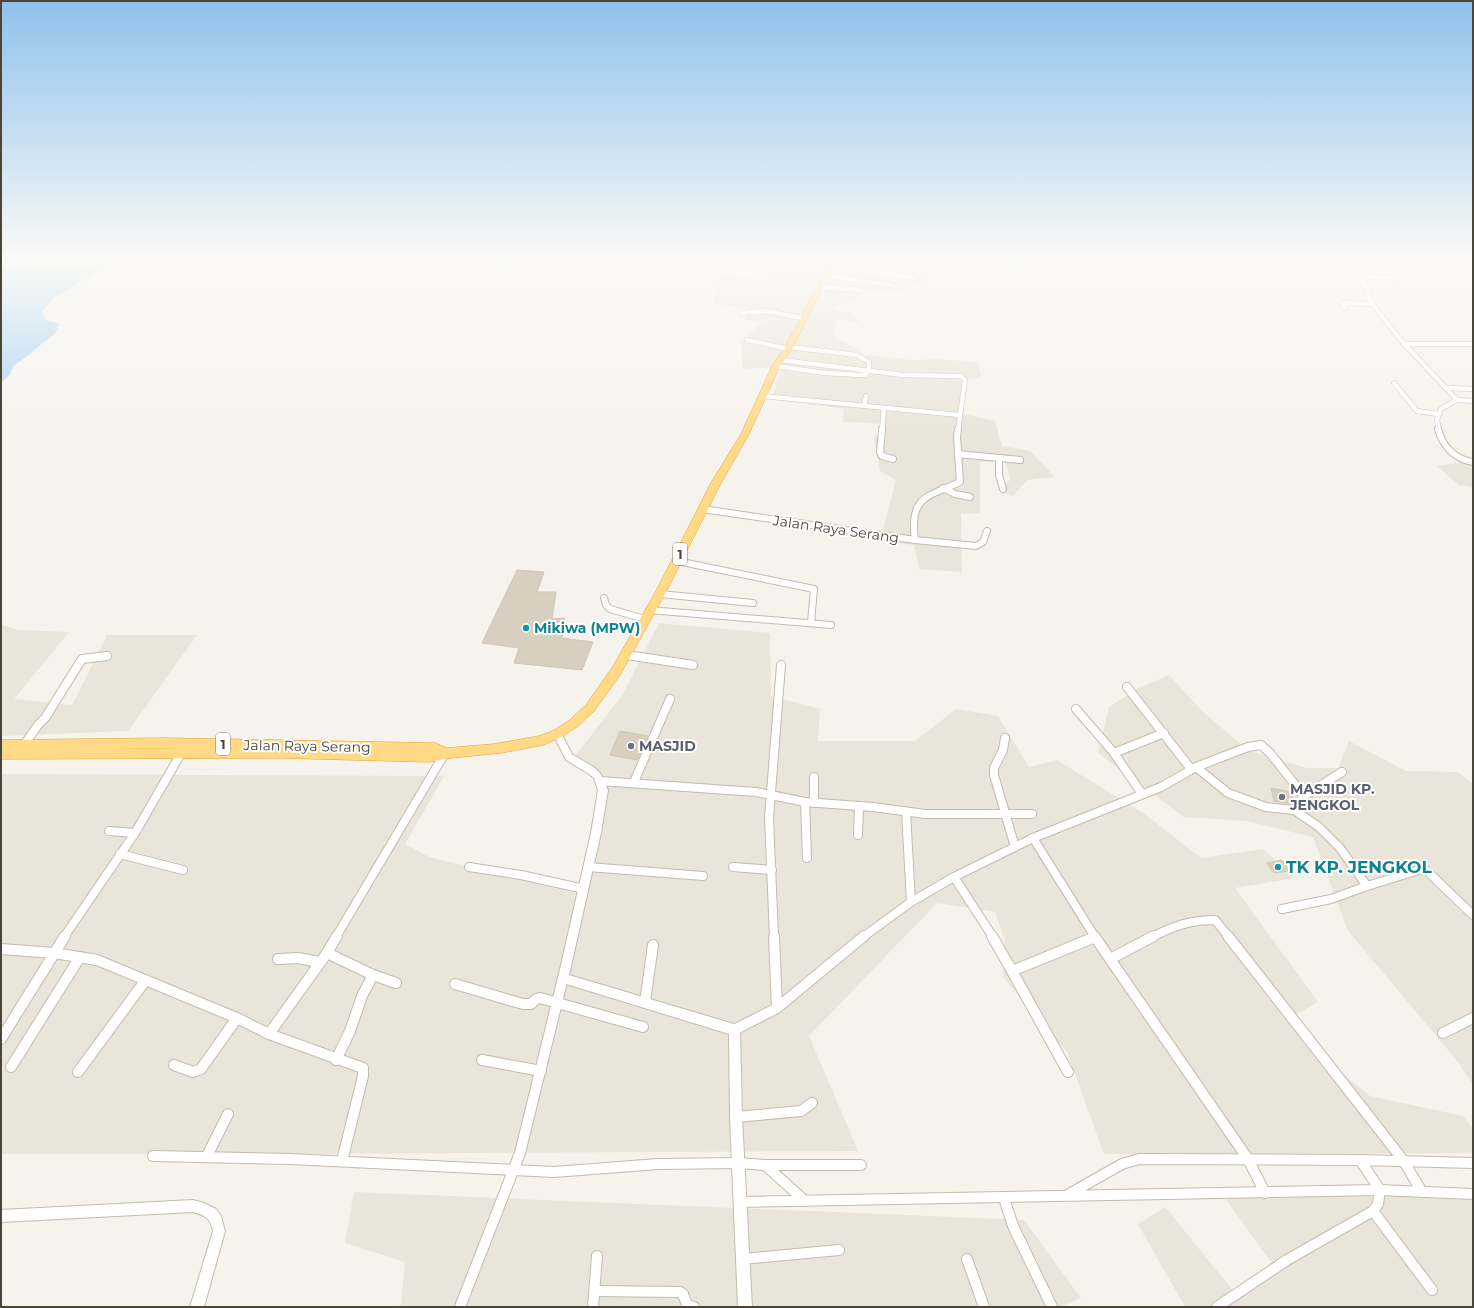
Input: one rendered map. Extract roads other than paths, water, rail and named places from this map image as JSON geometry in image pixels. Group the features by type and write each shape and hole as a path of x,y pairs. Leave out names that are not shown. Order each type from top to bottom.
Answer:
{"highway":[{"name":"Jalan Raya Serang","path":"1,754 184,750 429,757 445,753 475,751 516,745 541,740 557,734 584,714 608,684 627,655 647,614 660,594 677,561 702,509 745,434 778,363 788,348 802,320"},
{"name":"Jalan Raya Serang","path":"1,745 166,743 184,750"}],"street":[{"path":"1385,320 1404,344 1449,388 1457,400"},
{"path":"747,340 788,348 857,355 869,362 869,370 865,375 861,376 825,373 778,363"},
{"path":"1404,344 1473,344"},
{"name":"Jalan Raya Serang","path":"702,509 914,540 913,521 915,512 920,503 929,494 960,482 957,437 965,380 963,377 903,375 869,370 778,363"},
{"path":"1394,383 1417,410 1438,414"},
{"path":"1449,388 1473,389"},
{"path":"762,396 959,415"},
{"path":"864,406 866,396"},
{"path":"1473,401 1457,400 1442,408 1438,414 1438,427 1447,449 1460,459 1473,462"},
{"path":"884,408 880,452 882,456 893,459"},
{"path":"958,454 1020,460"},
{"path":"999,458 999,472 1002,489"},
{"path":"943,488 955,494 970,496"},
{"path":"914,540 976,546 983,542 987,532"},
{"path":"677,561 814,589 811,622"},
{"path":"660,594 753,603"},
{"path":"604,598 606,605 610,609 647,614 811,622 831,625"},
{"path":"627,655 693,665"},
{"path":"24,745 38,725 45,718 82,659 107,656"},
{"path":"777,1008 774,974 772,870 769,837 781,665"},
{"path":"1128,687 1194,768 1228,793 1266,807 1294,810 1319,827 1328,834 1340,848 1367,886"},
{"path":"634,782 670,699"},
{"path":"1076,709 1114,753 1142,794"},
{"path":"1114,753 1164,733"},
{"path":"460,1307 520,1153 558,1003 603,801 603,790 600,780 592,771 569,757 557,734"},
{"path":"1005,738 1003,750 994,768 996,783 1015,847"},
{"path":"563,978 734,1030 777,1008 842,954 911,902 954,877 1033,838 1161,786 1194,768 1248,747 1261,744 1270,753 1304,796"},
{"path":"1,1039 54,953 135,832 184,750"},
{"path":"269,1034 327,952 445,753"},
{"path":"1294,810 1304,796 1342,772"},
{"path":"808,858 810,802 814,777"},
{"path":"600,780 756,792 771,796 810,802 925,814 1032,814"},
{"path":"858,835 859,806"},
{"path":"906,812 911,902"},
{"path":"109,832 135,832"},
{"path":"1033,838 1095,937 1248,1159 1265,1193"},
{"path":"120,854 183,870"},
{"path":"469,866 521,875 584,889"},
{"path":"588,867 703,876"},
{"path":"733,867 772,870"},
{"path":"1282,909 1307,902 1331,900 1367,886 1420,870 1426,870 1473,915"},
{"path":"954,877 986,925 1068,1072"},
{"path":"1110,959 1176,926 1198,920 1215,920 1403,1160 1422,1192"},
{"path":"1012,971 1095,937"},
{"path":"645,1002 653,945"},
{"path":"1,949 54,953 97,960 237,1018 269,1034 336,1060 362,1068 363,1076 342,1161"},
{"path":"327,952 373,975 396,983"},
{"path":"11,1067 80,957"},
{"path":"278,959 294,957 319,962"},
{"path":"336,1060 350,1031 362,996 373,975"},
{"path":"78,1072 145,981"},
{"path":"455,984 523,1004 531,1004 536,999 540,998 643,1027"},
{"path":"174,1065 197,1072 201,1069 237,1018"},
{"path":"1443,1033 1473,1018"},
{"path":"734,1030 736,1116 745,1307"},
{"path":"482,1060 541,1071"},
{"path":"736,1116 801,1111 812,1103"},
{"path":"207,1156 228,1114"},
{"path":"153,1156 207,1156 342,1161 554,1172 658,1164 738,1163 765,1166 861,1165"},
{"path":"1067,1195 1122,1164 1139,1159 1403,1160 1473,1163"},
{"path":"1217,1307 1287,1260 1373,1211 1378,1204 1380,1190 1360,1160"},
{"path":"765,1166 805,1201"},
{"path":"741,1202 1380,1190 1473,1194"},
{"path":"1004,1198 1013,1226 1052,1307"},
{"path":"1,1216 194,1206 204,1208 212,1212 216,1219 219,1231 197,1307"},
{"path":"1373,1211 1432,1290"},
{"path":"743,1259 839,1250"},
{"path":"593,1307 597,1256"},
{"path":"968,1260 984,1307"},
{"path":"595,1291 680,1292 683,1294 686,1304 689,1307 694,1307"}],"water":[{"path":"1,320 46,320 60,324 55,333 13,366 10,374 1,383"}],"place":[{"name":"Mikiwa (MPW)","path":"526,628"},
{"name":"MASJID","path":"631,746"},
{"name":"MASJID KP. JENGKOL","path":"1282,797"},
{"name":"TK KP. JENGKOL","path":"1278,867"}]}
